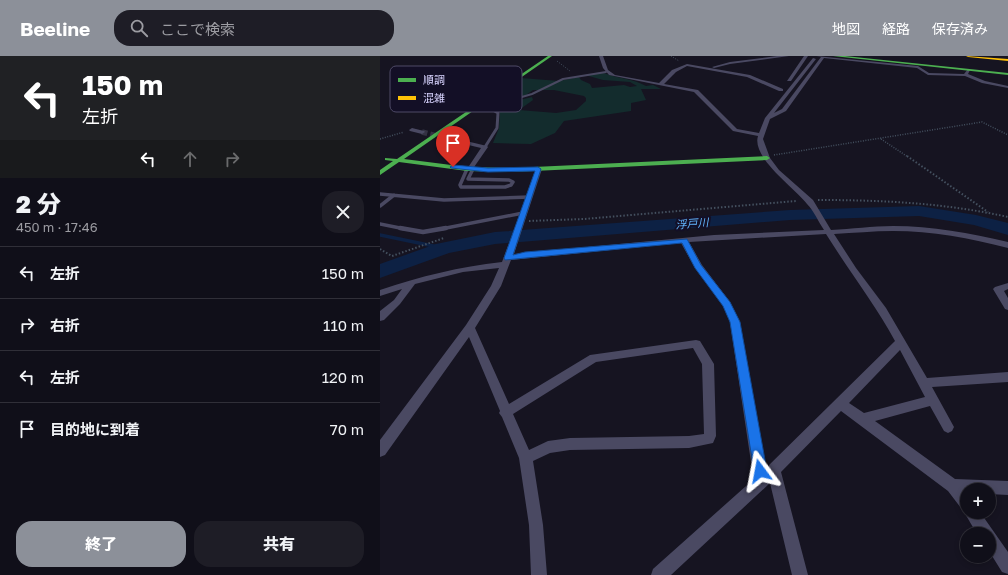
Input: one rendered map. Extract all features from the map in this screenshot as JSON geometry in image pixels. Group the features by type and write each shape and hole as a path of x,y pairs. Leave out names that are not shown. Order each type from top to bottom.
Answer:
{"main road":[{"path":"522,69 542,56"},
{"path":"522,75 550,56"},
{"path":"835,56 967,73 1008,74"},
{"path":"868,56 926,62 1008,67"},
{"path":"893,56 1008,67"},
{"path":"914,56 1008,67"},
{"path":"968,56 1008,60"},
{"path":"956,58 1008,67"},
{"path":"382,160 456,112"},
{"path":"380,173 469,112"},
{"path":"382,160 399,160 470,169 538,169 766,157"}],"street":[{"path":"601,56 606,72 614,76 696,91 735,130 761,135"},
{"path":"711,68 730,63 787,56"},
{"path":"777,95 806,56"},
{"path":"767,119 784,110 823,57"},
{"path":"948,427 883,310 853,270 830,232 808,201 777,171 766,157 762,148 761,135 767,119 814,58 823,57 918,67 928,74 967,73 984,82 1008,87"},
{"path":"661,84 674,71 687,65 711,68 748,76 781,90"},
{"path":"766,110 767,119"},
{"path":"412,130 422,132"},
{"path":"441,137 485,147 470,169"},
{"path":"380,451 470,328 496,286 507,261 538,169"},
{"path":"380,293 412,282 463,269 507,261 525,255 759,234 830,232 875,228 925,230 968,236 1008,245"},
{"path":"684,241 698,266 727,304 735,322 758,462 763,481"},
{"path":"380,317 397,302 412,282"},
{"path":"1008,286 998,289 1008,307"},
{"path":"470,328 505,413 526,458 536,525 539,575"},
{"path":"659,575 763,481 901,342"},
{"path":"505,413 594,358 696,344 708,364 710,436 708,440 689,442 570,444 548,447 526,458"},
{"path":"924,383 1008,377"},
{"path":"864,419 932,400"},
{"path":"840,403 864,419 953,486 960,496"},
{"path":"774,470 800,575"},
{"path":"953,486 1008,488"},
{"path":"996,548 1008,566"}],"lane":[{"path":"522,97 532,94 563,79 606,72"},
{"path":"485,147 497,128 498,113 496,112"},
{"path":"470,169 468,179 471,180 509,180 513,182 511,185 505,187 461,187 460,185 470,169"},
{"path":"380,194 444,200 529,197"},
{"path":"380,206 394,195"},
{"path":"380,224 423,232 523,213"}],"path":[{"path":"550,56 578,76"},
{"path":"766,157 982,122 1008,135"},
{"path":"380,139 412,130"},
{"path":"881,139 990,213"},
{"path":"520,222 808,201 886,200 918,202 1008,216"},
{"path":"380,249 386,251 392,256 451,236"}],"green space":[{"path":"604,73 636,81 646,86 653,85 661,89 641,89 646,100 631,103 631,111 564,121 555,133 531,144 493,143 499,128 500,112 522,112 522,110 556,113 576,110 586,101 584,96 554,90 533,90 522,96 522,78 559,81 579,77 581,80 590,84 592,88 624,85 630,87 637,86 630,82 603,80 585,75"},
{"path":"532,97 533,100 522,108 522,99"}],"waterway":[{"name":"浮戸川","path":"380,271 443,248 495,238 790,215 919,211 976,220 1008,229"},
{"path":"380,235 443,248"}],"tunnel":[{"path":"422,132 441,137"}],"traffic: fast":[{"path":"522,75 550,56"},
{"path":"835,56 1008,74"},
{"path":"380,173 469,112"},
{"path":"387,159 467,169 512,170 767,158"}],"traffic: slow":[{"path":"968,56 1008,60"}],"route":[{"path":"453,167 488,170 538,169 508,258 525,255 684,241 698,266 727,304 735,322 760,471"}]}
